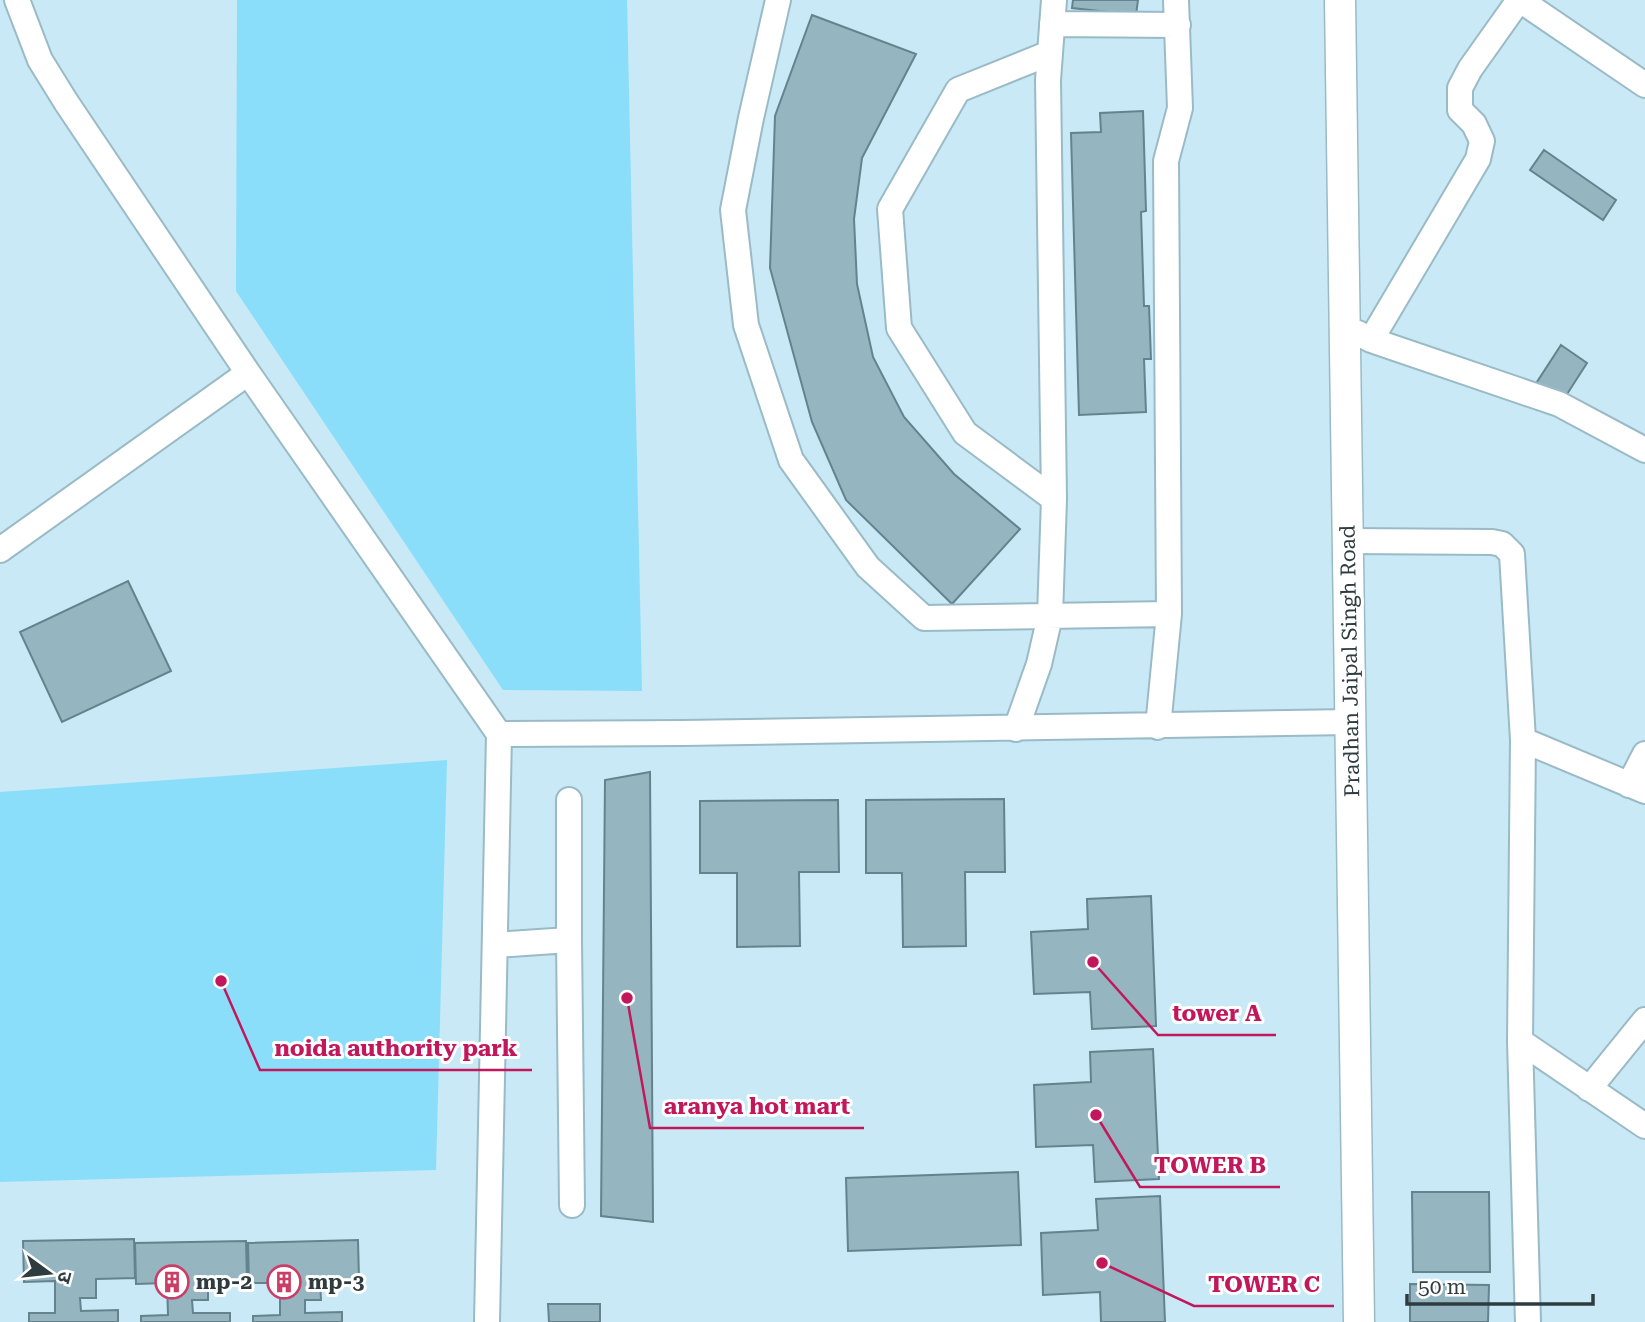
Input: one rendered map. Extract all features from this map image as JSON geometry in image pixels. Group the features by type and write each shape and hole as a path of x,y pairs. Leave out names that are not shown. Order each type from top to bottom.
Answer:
{"street":[{"path":"17,0 40,60 65,102 248,373 499,734 487,1322"},
{"path":"778,0 733,210 746,325 791,460 868,567 924,618 1168,614"},
{"name":"Pradhan Jaipal Singh Road","path":"1340,0 1358,334 1348,541 1359,1322"},
{"path":"1645,85 1519,0 1470,69 1460,88 1460,110 1474,124 1482,141 1478,159 1358,334 1559,404 1645,450"},
{"path":"1016,729 1039,664 1050,616 1054,499 1048,80 1053,12 1177,12 1180,108 1166,161 1168,614 1158,727"},
{"path":"1050,52 958,90 890,209 899,328 965,433 1054,499"},
{"path":"0,550 248,373"},
{"path":"1348,541 1492,542 1503,544 1512,554 1523,740 1520,1041 1528,1322"},
{"path":"499,734 1158,727 1350,722"},
{"path":"1523,740 1637,788 1645,754"},
{"path":"569,800 572,1205"},
{"path":"495,945 569,940"},
{"path":"1589,1088 1645,1020"},
{"path":"1520,1041 1645,1126"}],"shaded area":[{"path":"237,0 627,0 642,691 503,690 236,291"},
{"path":"447,760 436,1170 0,1182 0,792"}],"building":[{"path":"1073,0 1138,0 1136,15 1072,8"},
{"path":"812,15 916,54 862,158 854,219 857,284 873,357 904,417 954,474 1020,529 952,604 846,500 812,422 770,268 775,116"},
{"path":"1143,111 1146,211 1141,212 1144,306 1149,306 1151,359 1144,359 1146,412 1079,415 1071,133 1101,132 1100,113"},
{"path":"1544,150 1616,200 1603,220 1530,170"},
{"path":"1561,345 1587,363 1562,402 1535,385"},
{"path":"128,581 171,671 62,722 20,632"},
{"path":"650,772 653,1222 601,1216 605,780"},
{"path":"1004,799 1005,872 965,872 966,946 903,947 902,873 866,873 866,800"},
{"path":"838,800 839,872 799,872 800,946 737,947 737,873 700,873 700,801"},
{"path":"1151,896 1156,1026 1092,1029 1090,992 1034,994 1031,932 1088,929 1087,899"},
{"path":"1153,1049 1159,1179 1095,1182 1093,1145 1036,1147 1034,1085 1091,1082 1090,1052"},
{"path":"1018,1172 1021,1245 848,1251 846,1178"},
{"path":"1412,1192 1489,1192 1490,1272 1413,1272"},
{"path":"1160,1196 1165,1322 1101,1322 1100,1292 1043,1295 1041,1233 1098,1230 1096,1199"},
{"path":"134,1239 135,1278 96,1279 96,1298 80,1298 81,1311 118,1310 118,1322 29,1322 29,1313 55,1313 55,1281 24,1282 23,1241"},
{"name":"mp-3","path":"358,1240 359,1280 320,1281 321,1300 305,1300 305,1313 342,1312 342,1322 253,1322 253,1316 280,1315 280,1283 249,1283 248,1243"},
{"name":"mp-2","path":"246,1241 247,1280 208,1281 208,1300 192,1300 193,1313 230,1313 230,1322 141,1322 141,1316 168,1315 167,1283 136,1284 135,1243"},
{"path":"1410,1284 1489,1285 1488,1322 1410,1322"},
{"path":"548,1304 600,1304 600,1322 549,1322"}],"place":[{"name":"tower A","path":"1093,962"},
{"name":"noida authority park","path":"221,981"},
{"name":"aranya hot mart","path":"627,998"},
{"name":"TOWER B","path":"1096,1115"},
{"name":"TOWER C","path":"1102,1263"},
{"name":"mp-2","path":"172,1282"},
{"name":"mp-3","path":"284,1282"}]}
